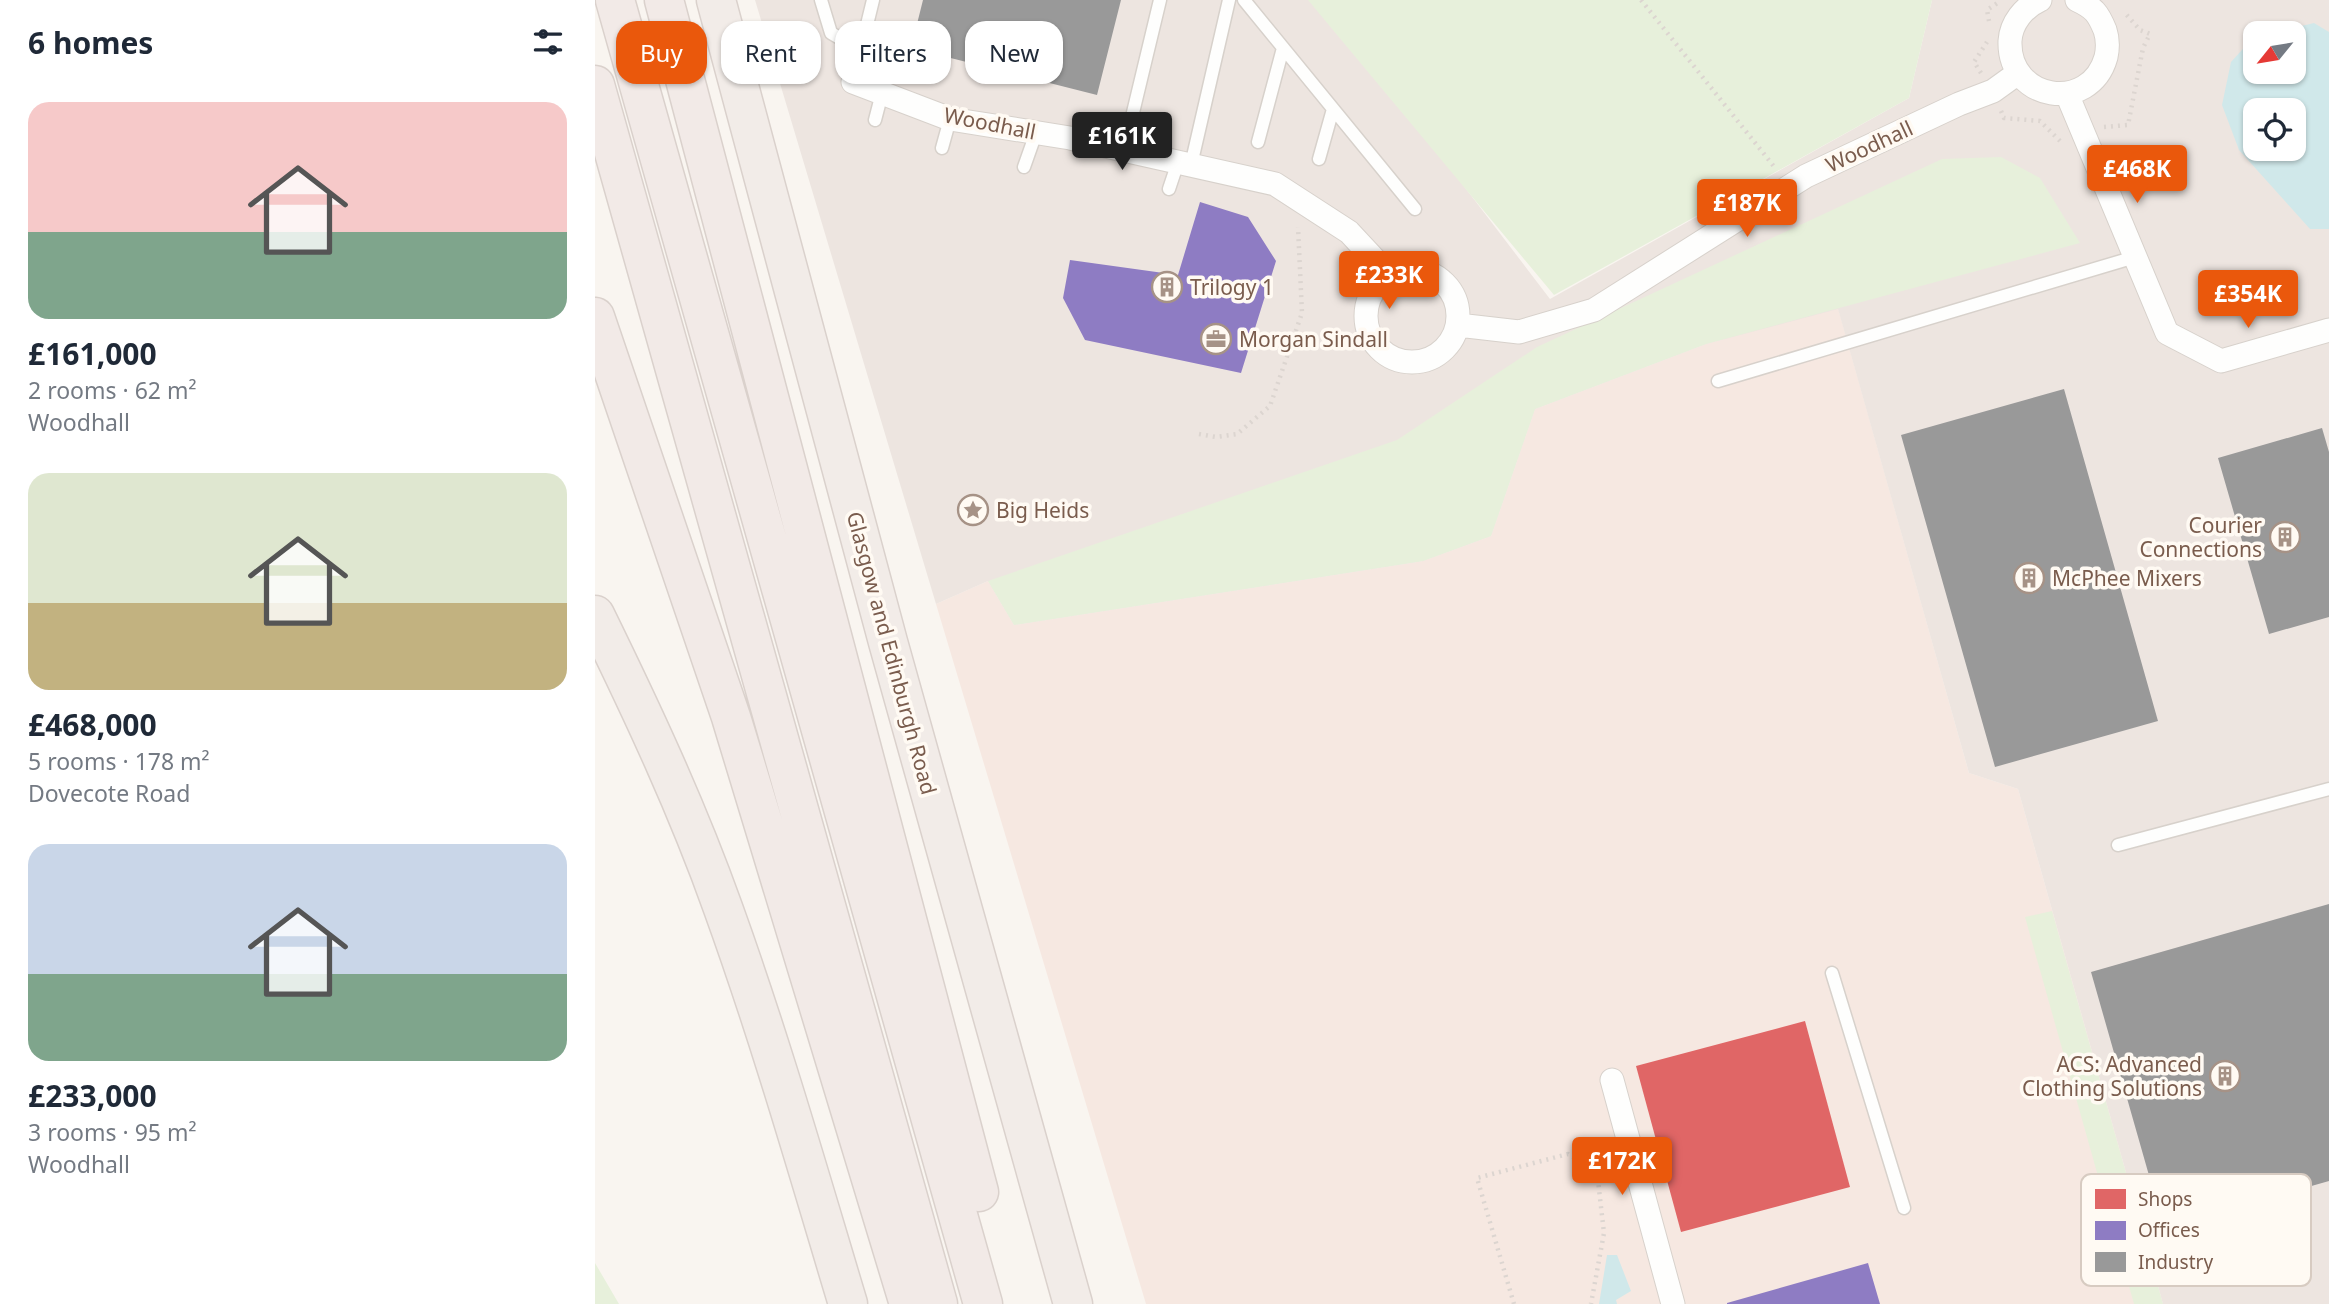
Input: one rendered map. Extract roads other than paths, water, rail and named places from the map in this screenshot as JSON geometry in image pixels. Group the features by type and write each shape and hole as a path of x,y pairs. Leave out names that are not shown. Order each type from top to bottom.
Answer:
{"highway":[{"path":"615,0 983,1304"},
{"path":"638,0 672,138 681,236"},
{"path":"664,0 1008,1304"},
{"name":"Glasgow and Edinburgh Road","path":"716,0 888,642 1073,1304"},
{"path":"595,85 938,1304"},
{"path":"595,317 731,717 909,1304"},
{"path":"595,615 653,734 723,905 761,1017 848,1304"}],"street":[{"path":"2027,3 2010,36 2010,51 2018,73 2036,89 2051,94 2067,94 2082,89 2094,79 2103,66 2108,51 2107,36 2096,4"},
{"name":"Woodhall","path":"1458,325 1519,332 1594,310 1789,187 1829,165 1959,104 1993,91 2018,73"},
{"name":"Woodhall","path":"858,84 950,118 1124,150 1275,184 1349,232 1389,275"},
{"path":"2067,94 2167,333 2221,361 2329,330"},
{"path":"1411,269 1427,271 1441,280 1452,292 1457,304 1458,325 1452,340 1443,351 1429,359 1411,362 1387,355 1373,340 1366,313 1374,289 1389,275 1411,269"},
{"path":"1612,1080 1673,1304"}],"lane":[{"path":"821,0 831,33 835,35"},
{"name":"Woodhall","path":"868,21 873,0"},
{"path":"1124,150 1160,0"},
{"path":"1169,189 1185,164 1229,0"},
{"path":"1244,0 1415,209"},
{"path":"1258,142 1283,48"},
{"path":"875,120 882,93"},
{"path":"1319,159 1333,109"},
{"path":"942,148 950,118"},
{"path":"1024,167 1037,133"},
{"path":"1718,380 2135,257"},
{"path":"2118,845 2329,789"},
{"path":"1832,973 1904,1208"}],"water":[{"path":"2314,23 2329,32 2329,229 2310,229 2249,161 2306,161 2306,98 2243,98 2243,154 2222,105 2231,62 2243,49 2243,84 2307,84 2307,25"},
{"path":"1607,1255 1617,1255 1631,1291 1616,1300 1617,1304 1599,1304"}],"place":[{"name":"Trilogy 1","path":"1167,287"},
{"name":"Morgan Sindall","path":"1216,339"},
{"name":"Big Heids","path":"973,510"},
{"name":"Courier Connections","path":"2285,537"},
{"name":"McPhee Mixers","path":"2029,578"},
{"name":"ACS: Advanced Clothing Solutions","path":"2225,1076"}]}
